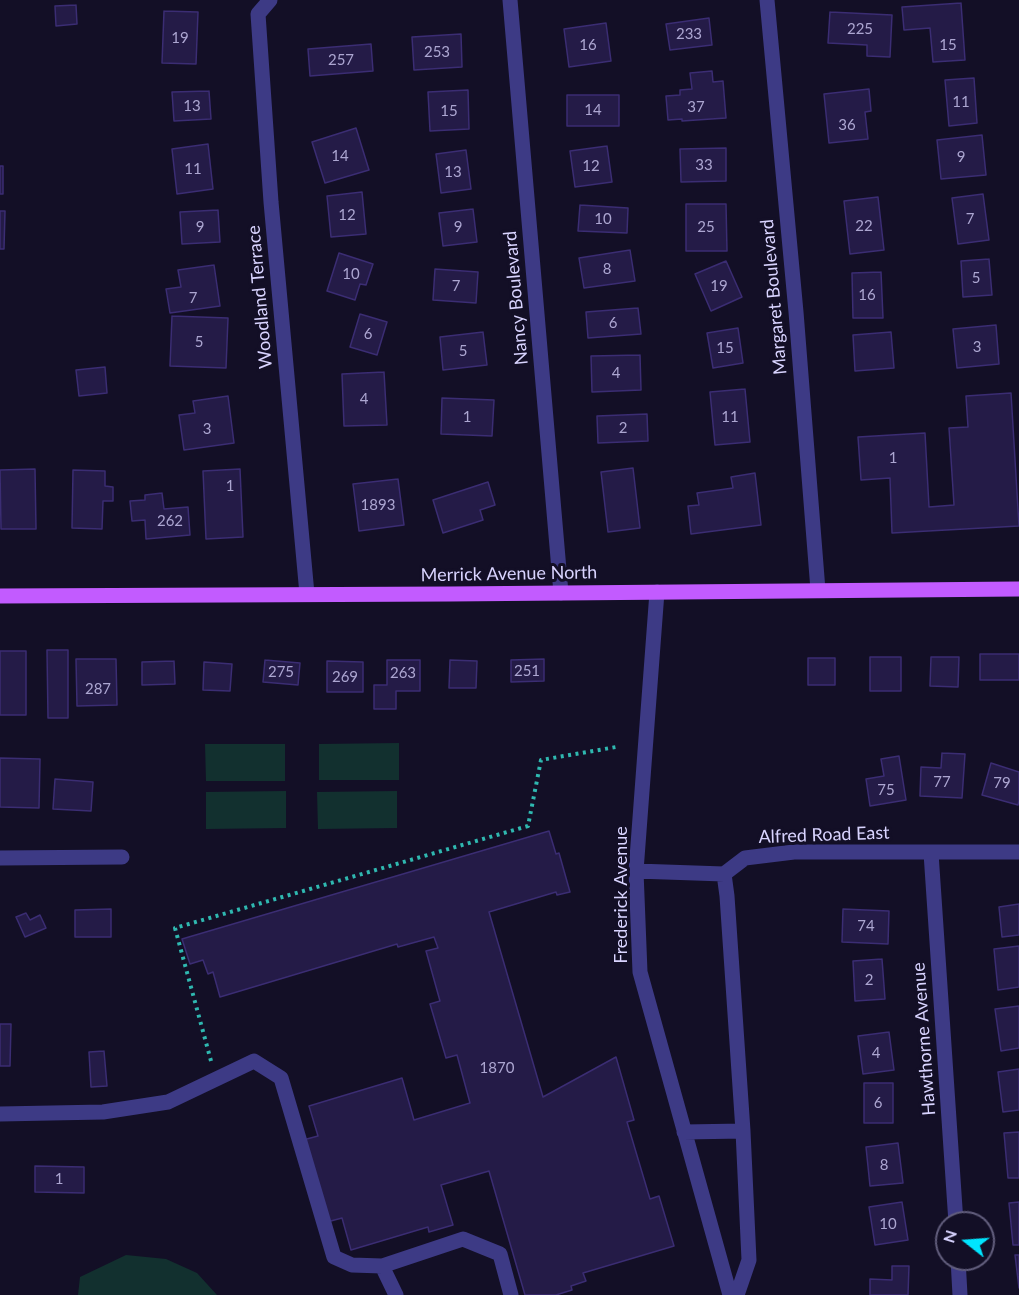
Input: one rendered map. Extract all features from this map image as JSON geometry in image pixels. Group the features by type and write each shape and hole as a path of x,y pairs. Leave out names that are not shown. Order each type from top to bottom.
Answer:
{"main road":[{"name":"Merrick Avenue North","path":"0,596 1019,589"}],"street":[{"name":"Woodland Terrace","path":"270,0 258,14 271,202 307,594"},
{"name":"Nancy Boulevard","path":"510,0 561,593"},
{"name":"Margaret Boulevard","path":"767,0 796,312 818,590"},
{"name":"Frederick Avenue","path":"657,592 636,871 640,972 730,1295"},
{"name":"Alfred Road East","path":"724,874 746,858 794,852 1019,852"},
{"name":"Hawthorne Avenue","path":"931,853 955,1211"},
{"path":"0,858 122,857"},
{"path":"636,871 724,874 743,1131 749,1260 737,1295"},
{"path":"0,1114 103,1112 168,1102 254,1061 281,1078 334,1257 352,1265 382,1266 463,1239 500,1254 511,1295"},
{"path":"684,1132 743,1131"},
{"path":"382,1266 396,1295"},
{"path":"959,1271 960,1295"}],"path":[{"path":"216,1079 175,928 528,826 541,760 616,747"}],"green space":[{"path":"399,743 399,780 319,780 319,744"},
{"path":"205,744 285,744 285,781 206,781"},
{"path":"286,791 286,828 206,829 206,792"},
{"path":"397,791 397,828 318,829 317,792"},
{"path":"126,1255 166,1259 197,1273 217,1295 78,1295 80,1277"}],"building":[{"path":"961,3 965,60 933,62 930,28 904,30 902,7"},
{"path":"76,5 77,24 56,26 55,6"},
{"path":"164,11 198,12 196,64 162,63"},
{"path":"830,12 892,15 890,57 867,56 867,45 828,43"},
{"path":"709,18 712,45 670,50 666,24"},
{"path":"606,23 611,61 569,67 564,29"},
{"path":"461,34 462,67 414,70 412,37"},
{"path":"371,44 373,71 310,76 308,49"},
{"path":"712,71 713,82 723,81 726,118 668,120 666,96 680,95 680,90 692,89 690,73"},
{"path":"974,78 977,123 949,126 945,80"},
{"path":"869,89 871,111 865,112 868,139 829,143 824,94"},
{"path":"468,90 469,129 430,131 428,92"},
{"path":"209,91 211,119 174,121 172,92"},
{"path":"567,95 619,95 619,126 567,126"},
{"path":"356,128 369,170 325,183 312,142"},
{"path":"982,135 986,175 941,179 937,140"},
{"path":"208,144 213,189 177,194 172,149"},
{"path":"607,146 612,182 575,187 570,151"},
{"path":"726,148 726,181 681,182 680,149"},
{"path":"466,150 471,189 441,193 436,154"},
{"path":"0,166 3,166 3,194 0,194"},
{"path":"362,192 366,234 331,237 327,196"},
{"path":"983,194 989,240 958,244 952,198"},
{"path":"878,197 884,250 850,254 844,201"},
{"path":"686,204 726,204 727,251 686,251"},
{"path":"580,205 628,208 627,233 578,231"},
{"path":"473,209 477,242 443,246 439,213"},
{"path":"218,210 220,242 182,244 180,212"},
{"path":"0,211 5,211 4,249 0,249"},
{"path":"630,250 635,281 584,288 579,258"},
{"path":"339,253 373,264 366,285 360,284 355,300 327,291"},
{"path":"989,259 992,295 963,297 961,261"},
{"path":"726,261 742,297 711,311 695,274"},
{"path":"214,265 220,306 170,313 166,289 181,287 178,270"},
{"path":"435,269 478,272 476,303 433,300"},
{"path":"881,272 883,318 853,318 852,273"},
{"path":"638,308 641,334 588,338 586,312"},
{"path":"360,314 387,322 377,355 350,347"},
{"path":"172,316 228,318 226,368 170,366"},
{"path":"996,325 999,364 957,368 953,329"},
{"path":"738,328 743,363 713,368 707,333"},
{"path":"483,332 487,365 443,370 440,337"},
{"path":"891,332 894,368 855,371 853,335"},
{"path":"640,355 641,390 592,392 591,356"},
{"path":"105,367 107,393 79,396 76,370"},
{"path":"384,372 387,425 344,426 342,374"},
{"path":"745,389 750,442 715,445 710,392"},
{"path":"1011,393 1019,526 892,533 890,478 861,480 858,437 925,433 929,507 954,505 949,428 968,427 966,396"},
{"path":"228,396 234,443 184,450 179,415 195,413 193,401"},
{"path":"442,398 494,400 492,436 441,434"},
{"path":"647,414 648,441 598,443 597,416"},
{"path":"633,468 640,528 608,532 601,472"},
{"path":"35,469 36,529 1,529 0,470"},
{"path":"240,469 243,537 206,539 203,471"},
{"path":"73,470 105,471 105,486 113,487 113,501 103,501 102,529 72,528"},
{"path":"755,473 761,525 691,534 688,506 699,505 697,493 733,488 731,477"},
{"path":"398,479 404,525 359,531 353,484"},
{"path":"488,482 495,505 480,510 483,520 443,533 433,500"},
{"path":"162,493 164,509 188,507 190,535 146,539 145,520 132,521 130,501 145,500 145,495"},
{"path":"47,650 68,650 68,718 48,718"},
{"path":"0,651 26,651 26,715 0,715"},
{"path":"980,654 1019,654 1019,680 980,680"},
{"path":"870,657 901,657 901,691 870,691"},
{"path":"931,657 959,657 958,687 930,686"},
{"path":"808,658 835,658 835,685 808,685"},
{"path":"76,659 116,659 117,705 77,706"},
{"path":"544,659 544,681 511,682 511,660"},
{"path":"265,660 300,663 298,685 263,682"},
{"path":"387,660 420,660 420,691 396,691 396,709 374,709 374,685 387,685"},
{"path":"450,660 477,661 476,688 449,688"},
{"path":"174,661 175,684 142,685 142,662"},
{"path":"327,661 363,662 363,692 327,692"},
{"path":"204,662 232,664 230,691 203,690"},
{"path":"942,753 965,754 962,798 920,796 921,767 941,768"},
{"path":"899,756 906,800 870,806 866,779 884,776 881,759"},
{"path":"0,758 40,759 39,808 0,807"},
{"path":"991,763 1019,772 1018,805 982,795"},
{"path":"55,779 93,782 91,811 53,809"},
{"path":"549,831 556,854 559,853 570,892 557,895 556,892 489,912 543,1097 616,1057 634,1120 627,1122 650,1199 659,1196 674,1246 583,1273 586,1281 571,1286 572,1290 556,1295 525,1295 489,1171 441,1185 453,1225 429,1232 428,1227 351,1250 342,1218 327,1222 303,1140 318,1136 309,1106 402,1078 414,1120 470,1103 457,1055 446,1058 430,1004 440,1001 426,951 438,948 434,937 398,947 397,944 220,997 213,972 208,974 203,960 190,964 182,939"},
{"path":"1019,904 1019,935 1002,937 999,907"},
{"path":"111,909 111,937 75,937 75,910"},
{"path":"843,909 889,911 888,944 842,942"},
{"path":"26,913 30,920 40,915 46,928 25,937 16,917"},
{"path":"1019,946 1019,987 998,990 994,949"},
{"path":"882,959 885,999 855,1001 853,961"},
{"path":"1019,1006 1019,1048 1001,1051 995,1009"},
{"path":"0,1024 11,1024 10,1066 0,1066"},
{"path":"889,1032 894,1070 863,1074 858,1036"},
{"path":"104,1051 107,1086 91,1087 89,1052"},
{"path":"1019,1069 1019,1110 1003,1112 998,1072"},
{"path":"864,1083 893,1083 893,1123 864,1123"},
{"path":"1019,1132 1019,1178 1008,1178 1004,1133"},
{"path":"898,1143 903,1183 870,1186 866,1147"},
{"path":"35,1166 84,1167 84,1193 35,1192"},
{"path":"902,1202 908,1240 875,1245 869,1207"},
{"path":"1019,1202 1019,1245 1013,1245 1009,1203"},
{"path":"1015,1255 1019,1255 1019,1288"},
{"path":"892,1266 909,1266 908,1295 870,1295 870,1279 892,1280"}]}
